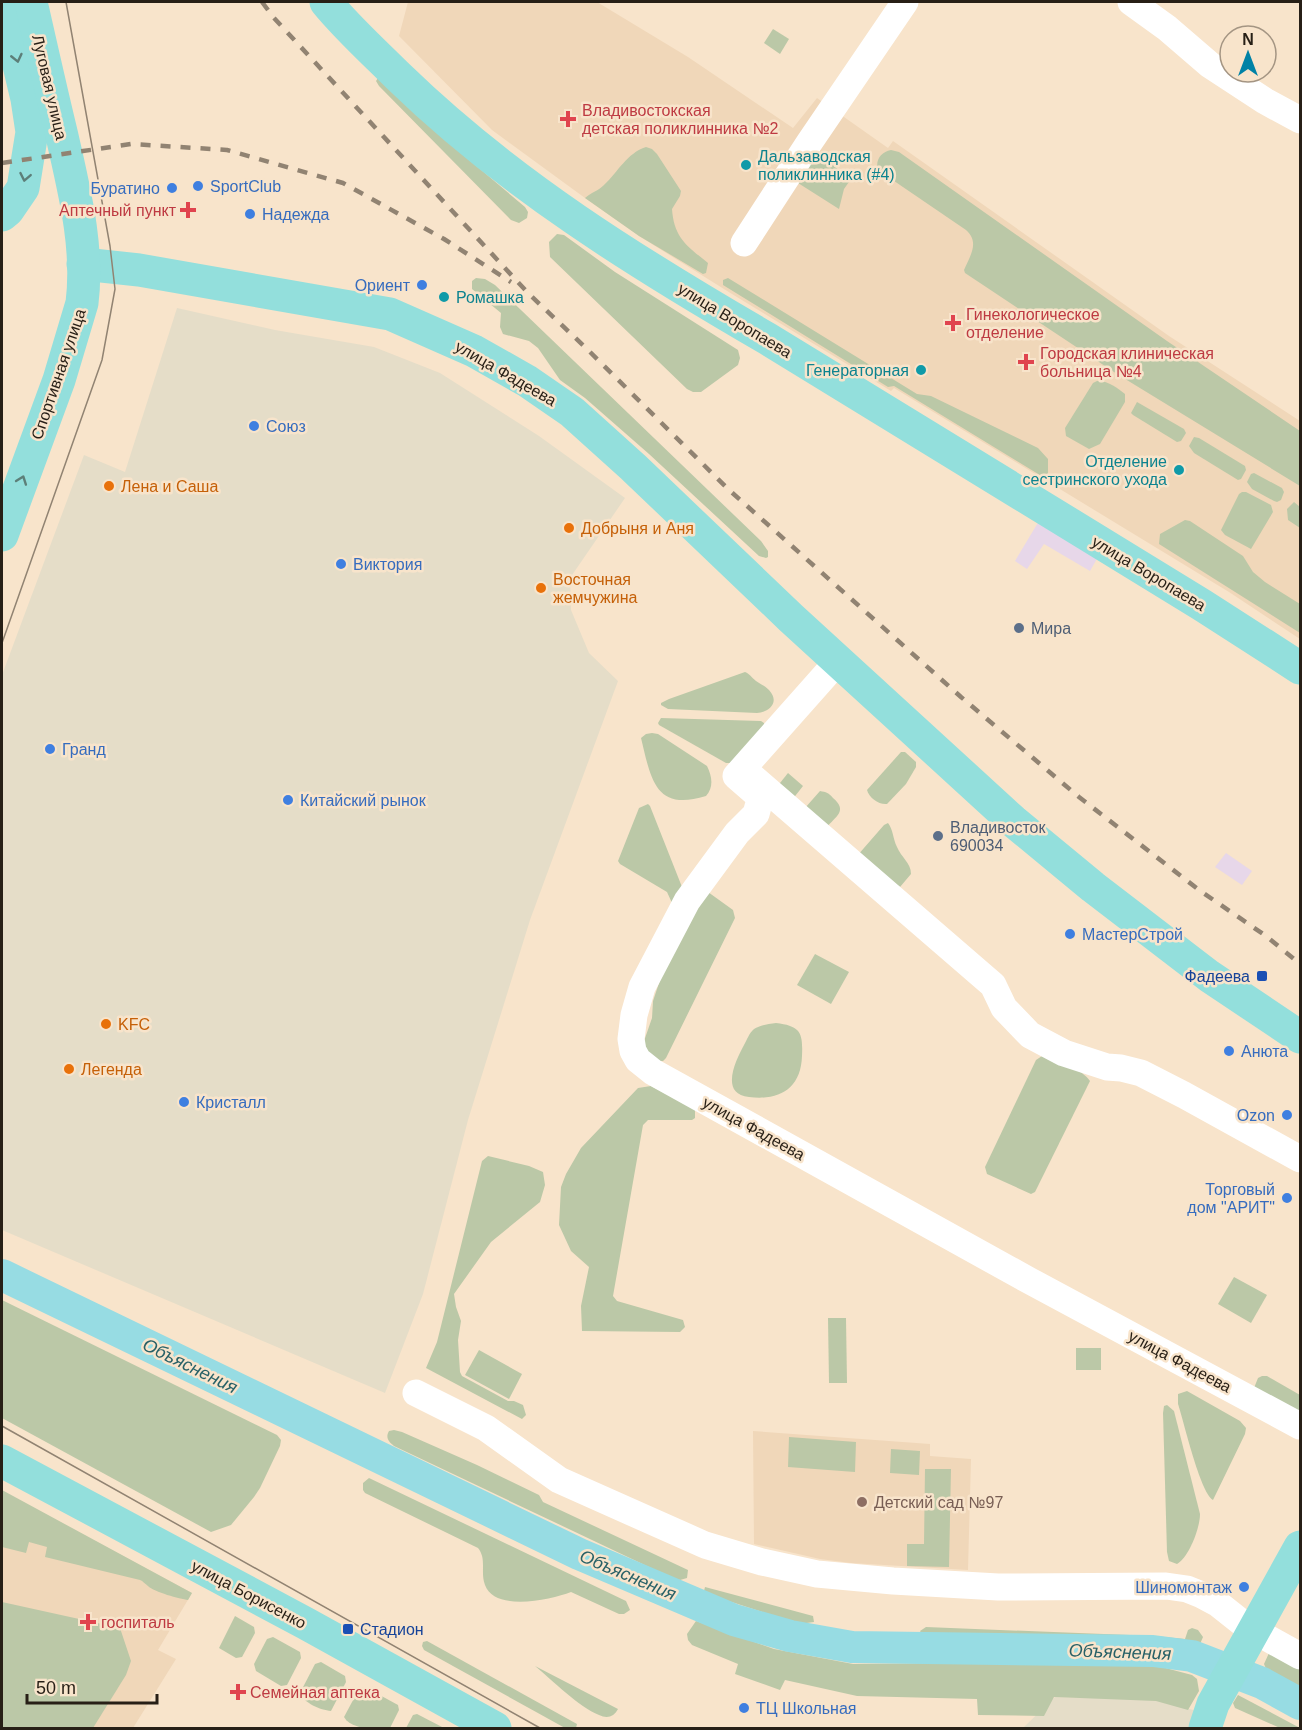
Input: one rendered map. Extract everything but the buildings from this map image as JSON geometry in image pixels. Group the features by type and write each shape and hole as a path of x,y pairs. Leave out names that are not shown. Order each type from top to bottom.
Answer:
{"main road":[{"path":"2,215 9,210 23,188 32,132 27,99 4,2"},
{"name":"Луговая улица","path":"31,2 70,173"},
{"name":"улица Воропаева","path":"326,2 356,36 456,130 525,185 583,226 1202,605 1300,668"},
{"name":"Спортивная улица","path":"2,535 58,380 84,292 80,225 70,173"},
{"name":"улица Фадеева","path":"84,264 112,265 382,313 418,325 474,351 527,381 572,412 642,475 838,661 1013,821 1093,887 1209,976 1300,1037"},
{"name":"улица Борисенко","path":"2,1461 305,1623 495,1728"},
{"path":"1209,1716 1300,1547"}],"street":[{"path":"744,243 809,142 905,2"},
{"path":"1131,2 1167,28 1210,65 1265,101 1300,120"},
{"path":"838,661 742,769 993,985 1005,1008 1030,1035 1064,1053 1107,1067 1141,1073 1300,1159"},
{"name":"улица Фадеева","path":"742,769 736,776 759,796 756,814 737,832 687,901 642,987 631,1031 633,1051 638,1060 653,1072 927,1224 1300,1425"},
{"path":"416,1393 486,1428 559,1480 724,1552 817,1574 893,1581 998,1587 1166,1586 1187,1589 1217,1603 1239,1621 1300,1656"}],"shaded area":[{"name":"Городская клиническая больница №4","path":"408,2 597,2 688,57 793,128 817,98 888,148 893,141 1169,336 1300,421 1300,639 1229,592 894,388 891,391 732,294 639,236 585,198 492,130 399,36"},
{"name":"Китайский рынок","path":"177,308 275,330 374,347 440,373 539,436 625,498 570,578 571,610 589,653 618,681 530,920 468,1120 423,1294 385,1393 2,1230 2,675 84,455 125,472"},
{"path":"1039,521 1098,557 1090,571 1044,544 1027,569 1015,561"},
{"path":"1226,853 1252,871 1242,885 1215,867"},
{"name":"Детский сад №97","path":"753,1431 930,1444 930,1456 971,1459 968,1570 851,1563 820,1559 754,1544"},
{"name":"госпиталь","path":"2,1491 192,1593 158,1650 176,1659 133,1728 2,1728"},
{"path":"1055,1697 1155,1699 1200,1712 1194,1728 1023,1728"}],"green space":[{"path":"773,29 789,39 780,54 764,43"},
{"path":"378,78 525,207 528,212 527,218 519,223 511,220 379,86 376,81"},
{"path":"807,146 851,179 844,189 839,209 787,176"},
{"path":"646,147 657,154 681,191 672,209 673,219 683,240 708,263 706,273 703,274 639,236 585,198 604,185 633,154"},
{"path":"891,150 899,152 1167,341 1300,431 1300,486 1117,374 965,273 973,244 970,235 878,170 877,163 880,157"},
{"path":"557,234 564,235 615,272 738,350 740,358 738,365 701,392 687,389 550,257 549,242"},
{"path":"476,278 485,279 495,285 761,541 768,551 768,557 759,556 649,454 585,398 560,380 538,348 529,341 503,334 500,327 501,313 472,289 472,281"},
{"path":"728,278 917,394 931,396 1038,448 1048,459 1048,480 894,386 888,387 723,285 723,280"},
{"path":"1097,381 1108,383 1119,389 1125,394 1125,402 1100,444 1089,449 1066,436 1065,428 1093,383"},
{"path":"1137,402 1184,429 1186,433 1181,441 1177,442 1133,415 1131,413"},
{"path":"1194,437 1245,466 1246,470 1241,479 1238,480 1194,453 1189,446"},
{"path":"1254,473 1282,488 1284,492 1281,500 1274,501 1252,489 1247,482"},
{"path":"1242,492 1271,505 1273,512 1251,549 1225,535 1221,530"},
{"path":"1294,502 1300,507 1300,528 1288,520 1287,509"},
{"path":"1185,520 1243,556 1253,572 1300,604 1300,633 1159,544 1160,534"},
{"path":"745,672 772,694 774,699 772,706 766,711 757,713 668,709 661,705 669,699"},
{"path":"661,718 761,721 764,723 764,729 732,763 726,763 659,725"},
{"path":"652,733 658,734 707,766 711,781 706,796 689,800 676,799 666,795 658,788 648,767 641,738"},
{"path":"901,752 905,752 916,762 916,767 906,784 887,804 878,802 870,796 867,790"},
{"path":"788,773 803,786 792,800 776,788"},
{"path":"820,791 830,795 840,806 839,813 826,828 805,808"},
{"path":"648,804 682,887 672,903 667,892 618,861 639,808"},
{"path":"888,823 897,847 911,870 911,874 900,887 857,856"},
{"path":"708,892 733,910 735,918 666,1058 663,1061 653,1061 643,1044 652,1018 653,1001 669,953"},
{"path":"815,954 849,972 831,1004 797,985"},
{"path":"776,1023 791,1026 801,1036 802,1056 798,1076 787,1090 770,1097 740,1095 734,1090 732,1076 749,1035 754,1029"},
{"path":"1042,1056 1068,1065 1090,1081 1035,1192 1031,1194 987,1174 985,1167 1036,1060"},
{"path":"651,1086 695,1109 695,1118 692,1120 648,1120 643,1125 613,1296 617,1301 683,1320 685,1327 680,1332 582,1331 581,1306 589,1267 571,1251 559,1225 561,1187 581,1148 638,1088"},
{"path":"488,1156 529,1166 543,1172 545,1185 540,1202 491,1242 454,1294 461,1321 458,1340 460,1372 462,1376 508,1401 523,1405 526,1415 522,1419 426,1368 437,1342 482,1161"},
{"path":"1234,1277 1267,1295 1251,1323 1218,1304"},
{"path":"2,1300 277,1435 281,1440 280,1446 260,1488 231,1525 211,1532 2,1418"},
{"path":"828,1318 846,1318 847,1383 829,1383"},
{"path":"1076,1348 1101,1348 1101,1370 1076,1370"},
{"path":"479,1350 522,1374 509,1399 465,1375"},
{"path":"1267,1376 1300,1395 1298,1411 1254,1388 1258,1378"},
{"path":"1187,1391 1240,1421 1246,1428 1213,1500 1198,1471 1178,1404 1178,1394"},
{"path":"1167,1405 1174,1411 1200,1514 1193,1542 1186,1555 1177,1564 1169,1561 1167,1552 1163,1413 1164,1406"},
{"path":"394,1430 477,1465 539,1495 543,1502 688,1570 687,1578 680,1580 672,1578 394,1446 387,1436 389,1431"},
{"path":"789,1437 856,1442 855,1472 788,1467"},
{"path":"891,1449 920,1451 919,1475 890,1473"},
{"path":"925,1469 951,1469 949,1567 907,1566 907,1544 924,1544"},
{"path":"369,1478 626,1601 630,1610 619,1614 571,1592 524,1602 500,1599 485,1585 483,1561 478,1548 365,1493 363,1483"},
{"path":"2,1490 192,1593 188,1600 179,1598 156,1591 140,1580 45,1557 47,1547 29,1542 26,1553 2,1547"},
{"path":"705,1587 813,1616 814,1622 799,1624 707,1594 704,1591"},
{"path":"2,1602 120,1628 131,1661 126,1675 93,1728 2,1728"},
{"path":"235,1616 254,1627 255,1633 242,1657 236,1658 219,1648"},
{"path":"696,1621 774,1649 853,1664 1078,1662 1154,1665 1192,1675 1197,1679 1199,1691 1188,1710 1156,1701 1054,1697 1044,1716 978,1715 977,1699 857,1696 785,1680 780,1690 735,1674 738,1664 692,1645 687,1634"},
{"path":"926,1627 1185,1639 1188,1630 1192,1628 1198,1630 1203,1637 1200,1644 1194,1646 1154,1641 922,1634 920,1631"},
{"path":"273,1637 300,1652 301,1658 287,1685 281,1686 256,1671 254,1664 267,1639"},
{"path":"427,1641 577,1724 576,1728 565,1728 424,1650 423,1642"},
{"path":"1269,1653 1300,1665 1300,1688 1267,1671 1264,1664"},
{"path":"321,1662 345,1676 346,1682 331,1711 313,1705 300,1693 315,1664"},
{"path":"535,1666 618,1709 607,1717 591,1711 574,1700"},
{"path":"365,1687 398,1705 399,1710 390,1728 358,1726 344,1717 359,1689"},
{"path":"1238,1695 1300,1728 1280,1728 1235,1708 1233,1703"},
{"path":"417,1714 444,1728 406,1728 413,1715"}],"waterway":[{"name":"Объяснения","path":"2,1275 579,1554 734,1620 790,1636 852,1647 1153,1651 1192,1656 1262,1683 1300,1704"}],"tram line":[{"path":"2,643 102,360 115,289 110,246 66,2"},
{"path":"2,1426 540,1728"}],"railway":[{"path":"262,2 274,18 528,293 728,489 961,697 1079,797 1199,890 1266,936 1300,964"},
{"path":"2,163 131,144 227,150 343,183 444,239 511,282"}],"place":[{"name":"Владивостокская детская поликлинника №2","path":"568,119"},
{"name":"Дальзаводская поликлинника (#4)","path":"746,165"},
{"name":"SportClub","path":"198,186"},
{"name":"Буратино","path":"172,188"},
{"name":"Аптечный пункт","path":"188,210"},
{"name":"Надежда","path":"250,214"},
{"name":"Ориент","path":"422,285"},
{"name":"Ромашка","path":"444,297"},
{"name":"Гинекологическое отделение","path":"953,323"},
{"name":"Городская клиническая больница №4","path":"1026,362"},
{"name":"Генераторная","path":"921,370"},
{"name":"Союз","path":"254,426"},
{"name":"Отделение сестринского ухода","path":"1179,470"},
{"name":"Лена и Саша","path":"109,486"},
{"name":"Добрыня и Аня","path":"569,528"},
{"name":"Виктория","path":"341,564"},
{"name":"Восточная жемчужина","path":"541,588"},
{"name":"Мира","path":"1019,628"},
{"name":"Гранд","path":"50,749"},
{"name":"Китайский рынок","path":"288,800"},
{"name":"Владивосток 690034","path":"938,836"},
{"name":"МастерСтрой","path":"1070,934"},
{"name":"Фадеева","path":"1262,976"},
{"name":"KFC","path":"106,1024"},
{"name":"Анюта","path":"1229,1051"},
{"name":"Легенда","path":"69,1069"},
{"name":"Кристалл","path":"184,1102"},
{"name":"Ozon","path":"1287,1115"},
{"name":"Торговый дом \"АРИТ\"","path":"1287,1198"},
{"name":"Детский сад №97","path":"862,1502"},
{"name":"Шиномонтаж","path":"1244,1587"},
{"name":"госпиталь","path":"88,1622"},
{"name":"Стадион","path":"348,1629"},
{"name":"Семейная аптека","path":"238,1692"},
{"name":"ТЦ Школьная","path":"744,1708"}]}
